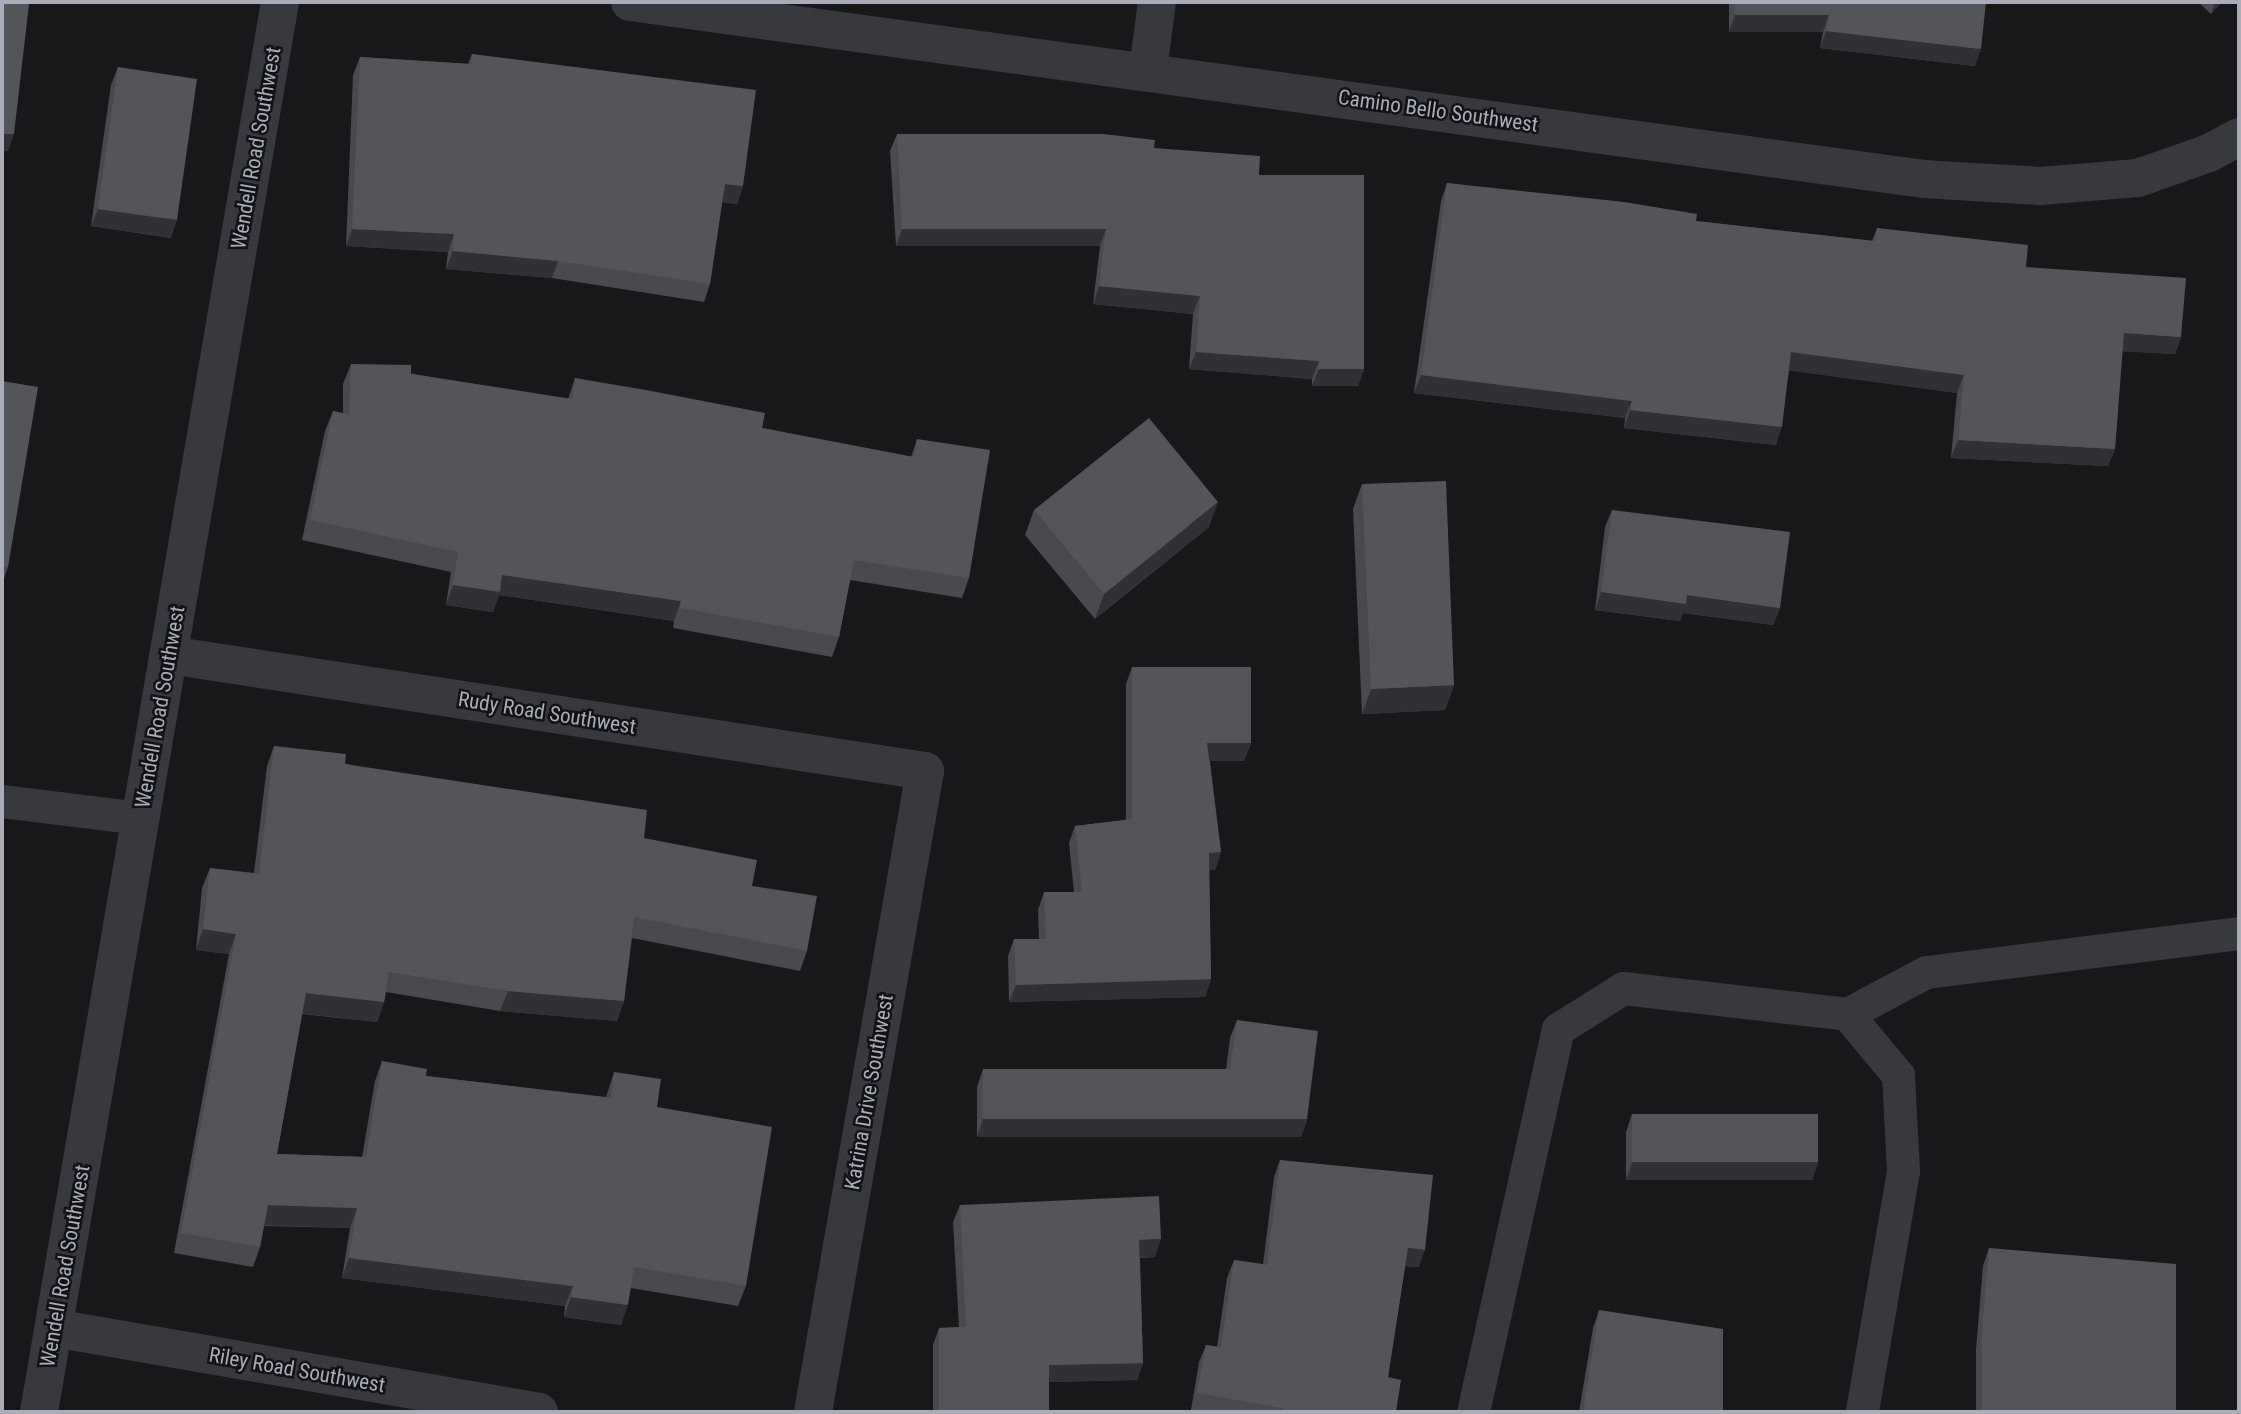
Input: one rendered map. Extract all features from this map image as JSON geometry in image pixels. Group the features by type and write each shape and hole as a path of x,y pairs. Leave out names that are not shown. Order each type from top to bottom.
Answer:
{"street":[{"name":"Wendell Road Southwest","path":"39,1412 280,2"},
{"name":"Camino Bello Southwest","path":"630,2 1148,70 1923,179 2040,186 2138,177 2209,153 2239,137"},
{"path":"1148,70 1157,2"},
{"name":"Rudy Road Southwest","path":"169,655 925,771"},
{"name":"Katrina Drive Southwest","path":"813,1412 925,771"},
{"name":"Riley Road Southwest","path":"54,1328 539,1412"}],"lane":[{"path":"2,802 141,818"},
{"path":"1473,1412 1558,1030 1623,988 1847,1014 1926,972 2239,933"},
{"path":"1847,1014 1898,1075 1903,1171 1862,1412"}],"building":[{"path":"2,2 29,4 14,134 2,134"},
{"path":"1735,2 1986,2 1981,49 1826,31 1829,15 1735,15"},
{"path":"472,54 756,90 743,186 725,184 710,284 558,261 453,251 454,234 352,229 360,57 471,64"},
{"path":"118,67 197,79 177,220 98,209"},
{"path":"897,134 1103,134 1155,140 1154,148 1260,156 1259,175 1364,175 1364,369 1319,369 1319,361 1196,352 1200,296 1099,286 1106,229 902,229"},
{"path":"1447,183 1624,202 1697,214 1696,221 1875,241 1877,228 2028,245 2026,267 2186,278 2181,337 2124,333 2115,449 1958,440 1964,375 1791,352 1782,427 1630,410 1632,401 1421,375"},
{"path":"351,364 411,365 411,374 572,399 575,378 765,413 762,428 914,457 917,439 990,450 969,578 854,560 839,637 680,608 681,601 502,575 500,592 453,585 458,552 310,520 333,411 349,415"},
{"path":"2,381 38,387 8,567 2,566"},
{"path":"1149,418 1218,502 1104,594 1034,510"},
{"path":"1446,481 1454,685 1371,689 1362,484"},
{"path":"1612,510 1790,532 1780,608 1687,595 1686,604 1601,592"},
{"path":"1132,667 1251,667 1251,743 1207,743 1221,852 1209,853 1211,979 1016,985 1014,939 1046,939 1044,892 1082,892 1075,826 1132,819"},
{"path":"274,746 346,754 345,764 647,810 644,838 757,860 752,886 817,896 807,951 634,917 624,1001 508,991 389,972 384,1002 306,993 277,1154 366,1157 382,1061 427,1069 426,1076 611,1098 614,1072 661,1079 657,1107 772,1127 746,1286 634,1267 628,1305 571,1297 573,1286 349,1258 357,1208 268,1205 260,1247 181,1233 236,934 203,929 210,868 259,874"},
{"path":"1237,1020 1318,1031 1307,1119 983,1119 983,1069 1230,1069"},
{"path":"1632,1114 1818,1114 1818,1162 1632,1162"},
{"path":"1280,1160 1433,1175 1425,1250 1408,1248 1388,1377 1401,1380 1396,1412 1282,1412 1282,1408 1197,1393 1206,1345 1221,1347 1234,1260 1267,1265"},
{"path":"1159,1196 1161,1239 1139,1240 1143,1363 1049,1365 1049,1412 939,1412 939,1328 966,1327 960,1205"},
{"path":"1989,1248 2176,1264 2176,1412 1982,1412 1982,1333"},
{"path":"1599,1310 1723,1329 1723,1412 1583,1412"}]}
